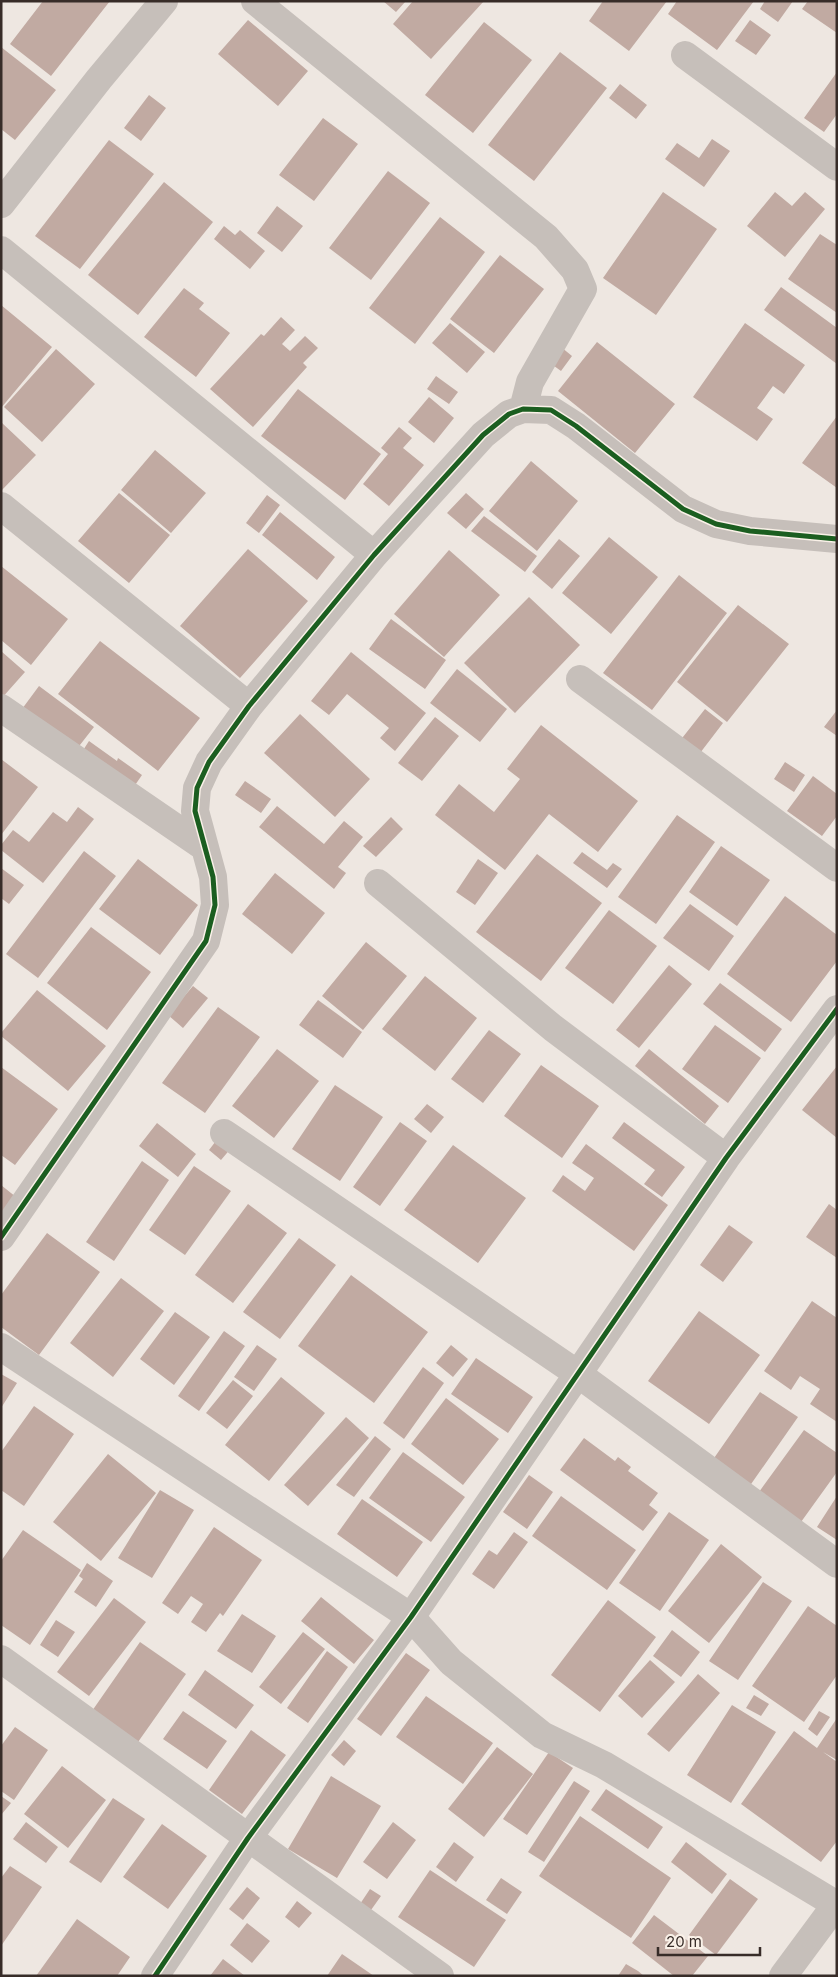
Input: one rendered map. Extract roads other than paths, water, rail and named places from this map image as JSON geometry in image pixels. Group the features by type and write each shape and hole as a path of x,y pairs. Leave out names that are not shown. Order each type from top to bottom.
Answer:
{"street":[{"path":"1,204 99,79 164,1"},
{"path":"255,1 546,237 575,270 583,289 530,382 523,409"},
{"path":"685,55 837,167"},
{"path":"1,250 374,555"},
{"path":"1,1237 206,941 215,906 212,877 195,811 197,788 210,762 249,706 374,555 483,435 509,414 523,409 551,410 576,426 683,509 716,524 750,531 837,540"},
{"path":"1,506 249,706"},
{"path":"580,679 837,868"},
{"path":"1,708 204,846"},
{"path":"378,883 553,1028 726,1158"},
{"path":"154,1976 248,1838 411,1618 726,1158 837,1009"},
{"path":"224,1133 578,1374 837,1564"},
{"path":"1,1347 411,1618 451,1662 542,1735 604,1765 836,1904 783,1976"},
{"path":"1,1659 440,1976"}]}
